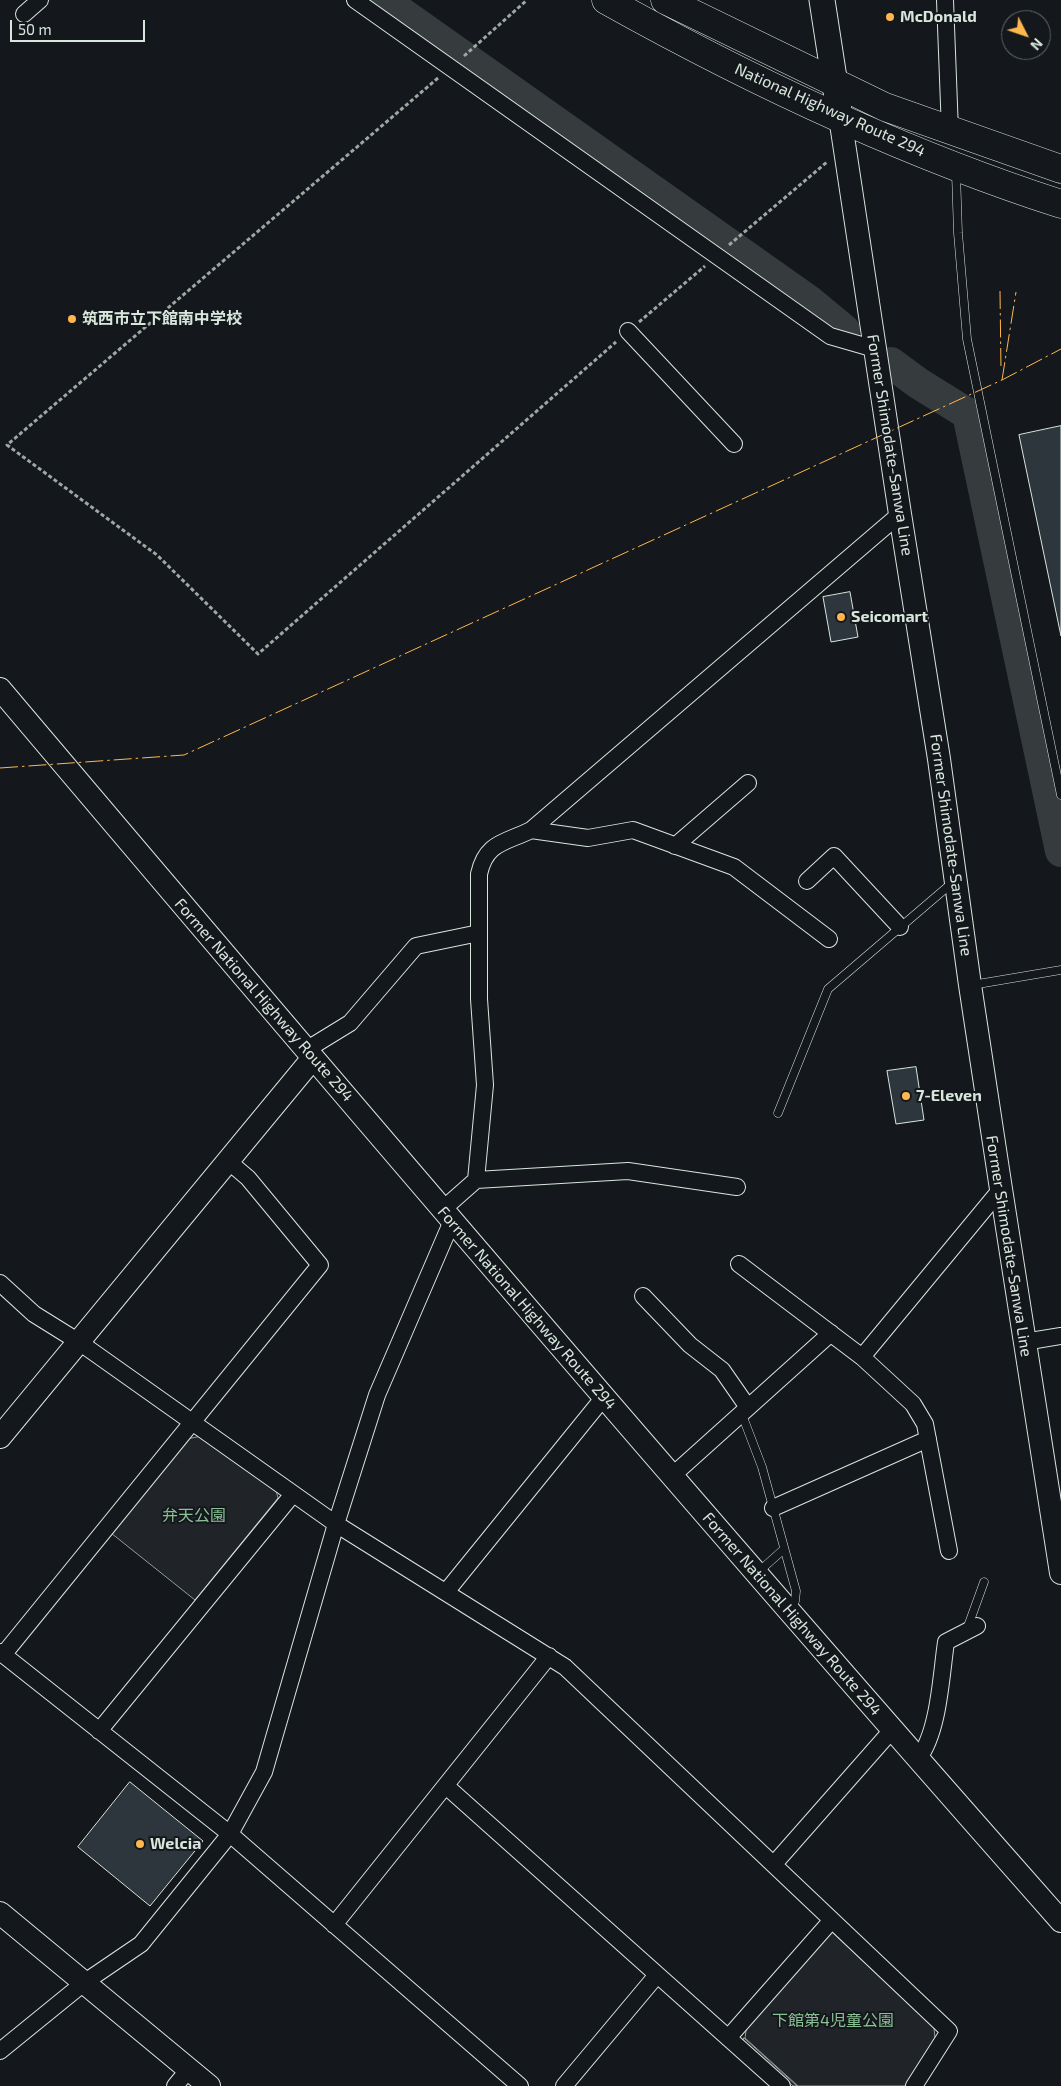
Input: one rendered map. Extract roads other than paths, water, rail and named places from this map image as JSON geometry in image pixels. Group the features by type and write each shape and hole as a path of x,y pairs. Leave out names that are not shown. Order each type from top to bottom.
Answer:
{"highway":[{"name":"National Highway Route 294","path":"606,0 744,73 840,117 956,166 1061,204"},
{"name":"National Highway Route 294","path":"665,0 885,107 950,132 1061,168"}],"main road":[{"path":"822,0 840,117"}],"street":[{"path":"24,14 40,0"},
{"path":"355,0 830,336 875,348"},
{"path":"945,0 950,132"},
{"name":"Former Shimodate-Sanwa Line","path":"840,117 939,758 970,986 1024,1342 1061,1573"},
{"path":"628,331 734,444"},
{"path":"0,2051 84,1982 141,1944 230,1834 264,1772 336,1524 377,1395 447,1215 476,1180 485,1085 479,1000 479,874 482,860 493,846 508,842 532,830 900,514"},
{"name":"Former National Highway Route 294","path":"0,689 447,1215 892,1730 1061,1921"},
{"path":"675,846 748,783"},
{"path":"532,830 588,838 633,830 734,867 830,939"},
{"path":"807,882 834,856 900,928"},
{"path":"0,1437 228,1161 309,1054 350,1023 416,946 479,933"},
{"path":"228,1161 248,1178 320,1265 193,1423 2,1653 230,1834 520,2086"},
{"path":"476,1180 628,1171 737,1187"},
{"path":"862,1357 1001,1189"},
{"path":"739,1264 862,1357 913,1404 925,1424 949,1551"},
{"path":"0,1283 34,1314 79,1342 336,1524 565,1667 949,2031 914,2086"},
{"path":"643,1296 690,1345 722,1370 744,1410"},
{"path":"673,1475 831,1333"},
{"path":"1024,1342 1061,1336"},
{"path":"446,1592 604,1397"},
{"path":"773,1508 928,1439"},
{"path":"99,1731 293,1494"},
{"path":"918,1759 924,1751 935,1716 946,1642 972,1629"},
{"path":"334,1925 549,1656"},
{"path":"774,1864 892,1730"},
{"path":"446,1786 782,2086"},
{"path":"0,1913 210,2086"},
{"path":"728,2038 831,1921"},
{"path":"564,2086 657,1975"},
{"path":"175,2086 189,2069"}],"lane":[{"path":"956,166 958,233 967,339 1061,795"},
{"path":"778,1113 828,989 956,880"},
{"path":"970,986 1061,970"},
{"path":"744,1410 762,1467 796,1591 795,1601"},
{"path":"764,1566 784,1549"},
{"path":"972,1629 984,1582"}],"waterway":[{"path":"383,0 809,301 844,330"},
{"path":"891,363 918,383 968,414 1061,851"}],"place":[{"name":"McDonald","path":"890,17"},
{"name":"筑西市立下館南中学校","path":"72,319"},
{"name":"Seicomart","path":"841,617"},
{"name":"7-Eleven","path":"906,1096"},
{"name":"Welcia","path":"140,1844"}],"park label":[{"name":"弁天公園","path":"194,1516"},
{"name":"下館第4児童公園","path":"833,2021"}]}
